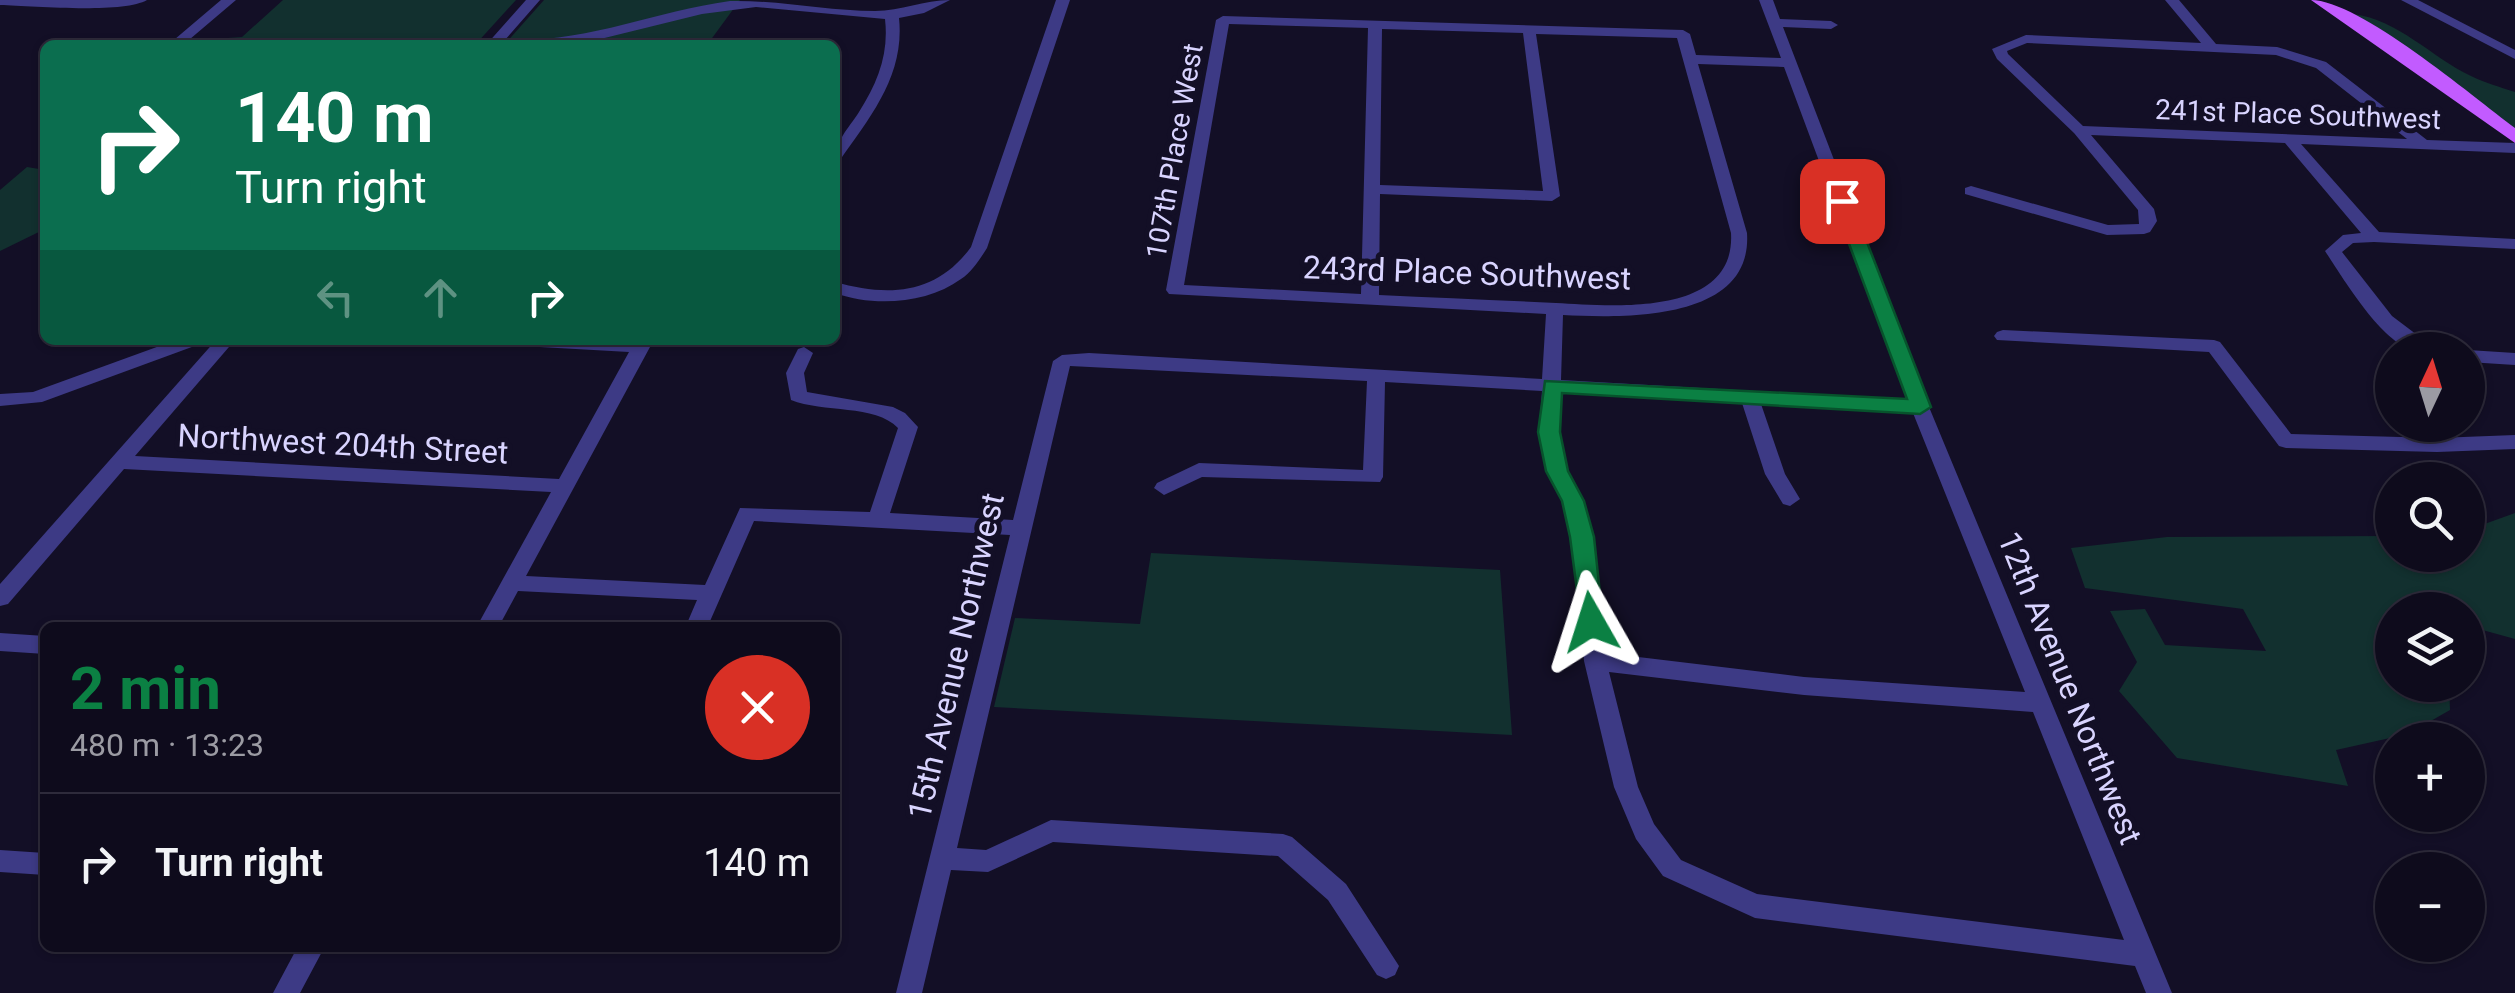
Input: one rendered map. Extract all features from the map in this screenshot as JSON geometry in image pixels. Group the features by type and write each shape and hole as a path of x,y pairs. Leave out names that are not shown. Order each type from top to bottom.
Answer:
{"main road":[{"path":"2319,0 2407,56 2515,137"}],"street":[{"path":"0,1 102,4 140,0"},
{"path":"182,40 229,0"},
{"path":"497,40 533,0"},
{"path":"579,40 620,35 712,8 755,3 795,4 848,16 892,17 943,0"},
{"path":"840,288 884,296 918,291 952,278 979,248 1063,0"},
{"name":"12th Avenue Northwest","path":"1766,0 1920,407 2159,993"},
{"path":"2172,0 2212,48"},
{"path":"2408,0 2515,55"},
{"path":"840,149 888,74 895,42 892,17"},
{"name":"107th Place West","path":"1174,290 1223,20 1375,25"},
{"path":"1774,22 1831,25"},
{"path":"1370,300 1375,25 1682,34 1690,59 1790,63"},
{"path":"1372,190 1552,196 1529,30"},
{"path":"1970,191 2108,230 2144,229 2149,221 2146,209 2078,130 2002,56 1999,49 2004,44 2026,39 2278,50 2321,65 2422,144"},
{"name":"243rd Place Southwest","path":"1174,290 1624,313 1672,305 1706,292 1724,278 1739,257 1739,232 1690,59"},
{"name":"241st Place Southwest","path":"2078,130 2515,148"},
{"path":"2290,140 2374,237"},
{"path":"2403,332 2376,310 2334,250 2350,238 2374,237 2515,244"},
{"path":"1555,308 1549,432 1557,471 1573,501 1582,537 1595,662 1626,787 1645,831 1672,868 1754,906 2144,956"},
{"path":"2003,336 2214,346 2286,441 2437,445 2515,442"},
{"path":"0,412 180,345"},
{"path":"0,598 222,345"},
{"path":"490,622 642,347 608,345"},
{"path":"804,354 795,373 798,396 811,403 886,412 904,420 908,427 878,520"},
{"path":"2485,357 2515,358"},
{"name":"15th Avenue Northwest","path":"909,993 1062,361 1089,358 1376,376"},
{"path":"1164,488 1199,470 1373,478 1376,376 1920,407"},
{"path":"0,400 36,398"},
{"path":"1750,398 1776,474 1790,499"},
{"name":"Northwest 204th Street","path":"119,462 565,486"},
{"path":"699,622 747,512 1020,528"},
{"path":"512,583 711,593"},
{"path":"0,642 40,645"},
{"path":"1595,662 1804,686 2041,703"},
{"path":"941,858 988,861 1051,832 1284,845 1337,892 1386,966"},
{"path":"0,861 40,864"},
{"path":"286,993 309,952"}],"green space":[{"path":"283,0 516,0 480,40 199,40 242,37"},
{"path":"544,0 740,0 711,40 508,40"},
{"path":"2353,14 2400,31 2471,76 2515,92 2515,129"},
{"path":"27,167 40,169 40,231 0,251 0,190"},
{"path":"2515,513 2515,639 2485,631 2485,592 2375,592 2375,702 2450,702 2450,710 2429,722 2375,722 2375,741 2336,750 2348,786 2177,758 2119,691 2137,662 2110,611 2145,609 2165,645 2266,651 2243,609 2085,588 2071,548 2167,537 2375,536 2375,572 2485,572 2485,524"},
{"path":"1151,553 1500,570 1512,735 994,707 1015,618 1140,624"}],"route":[{"path":"1591,622 1582,537 1573,501 1557,471 1549,432 1552,386 1920,407 1842,201"}]}
